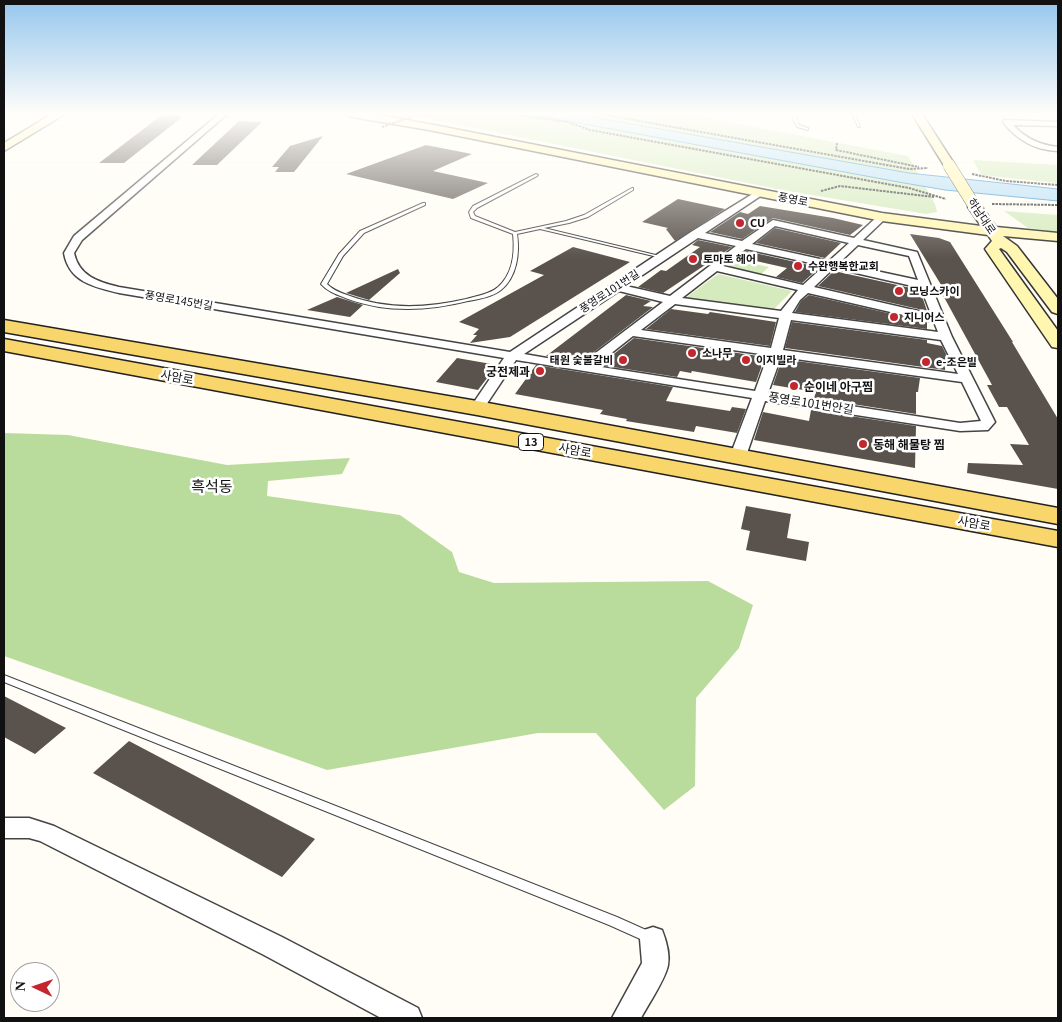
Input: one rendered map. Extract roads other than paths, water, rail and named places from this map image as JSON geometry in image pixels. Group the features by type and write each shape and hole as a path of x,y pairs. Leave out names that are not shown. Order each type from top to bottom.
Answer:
{"main road":[{"name":"풍영로","path":"602,162 882,217 995,236 1058,237"},
{"name":"하남대로","path":"947,162 981,205 995,236 1012,249 1058,309"},
{"name":"하남대로","path":"995,236 992,249 1058,343"},
{"name":"사암로","path":"4,326 477,408 1058,516"},
{"name":"사암로","path":"4,345 1058,539"},
{"path":"990,503 1058,505"}],"street":[{"name":"풍영로145번길","path":"168,162 78,238 70,253 70,259 76,271 97,285 119,290 512,356"},
{"name":"풍영로101번길","path":"477,408 512,356 759,193"},
{"path":"738,456 776,352 790,306 831,264 882,217"},
{"name":"풍영로101번안길","path":"512,356 584,368 960,427 983,427 988,422 946,338 913,254 773,223 584,368"},
{"path":"695,234 924,285"},
{"path":"716,268 940,320"},
{"path":"617,287 671,300 946,338"},
{"path":"629,332 967,379"},
{"path":"4,828 29,828 46,833 273,946 408,1018"},
{"path":"626,1018 655,965 653,939"}],"lane":[{"path":"536,175 475,207 471,212 473,217 516,233 539,229 586,216 632,189"},
{"path":"423,204 362,232 341,255 324,284 328,289 356,301 393,308 429,307 480,297 498,290 510,277 518,244 516,233"},
{"path":"539,229 662,257"},
{"path":"4,678 614,921 653,939"}],"water":[{"path":"789,162 845,162 909,173 1058,189 1058,201 945,190"}],"place":[{"name":"CU","path":"740,223"},
{"name":"토마토 헤어","path":"693,259"},
{"name":"수완행복한교회","path":"798,266"},
{"name":"모닝스카이","path":"899,291"},
{"name":"지니어스","path":"894,317"},
{"name":"소나무","path":"692,353"},
{"name":"태원 숯불갈비","path":"623,360"},
{"name":"이지빌라","path":"746,360"},
{"name":"e-조은빌","path":"926,362"},
{"name":"궁전제과","path":"540,371"},
{"name":"순이네 아구찜","path":"794,386"},
{"name":"동해 해물탕 찜","path":"863,444"}],"district":[{"name":"흑석동","path":"212,486"}]}
